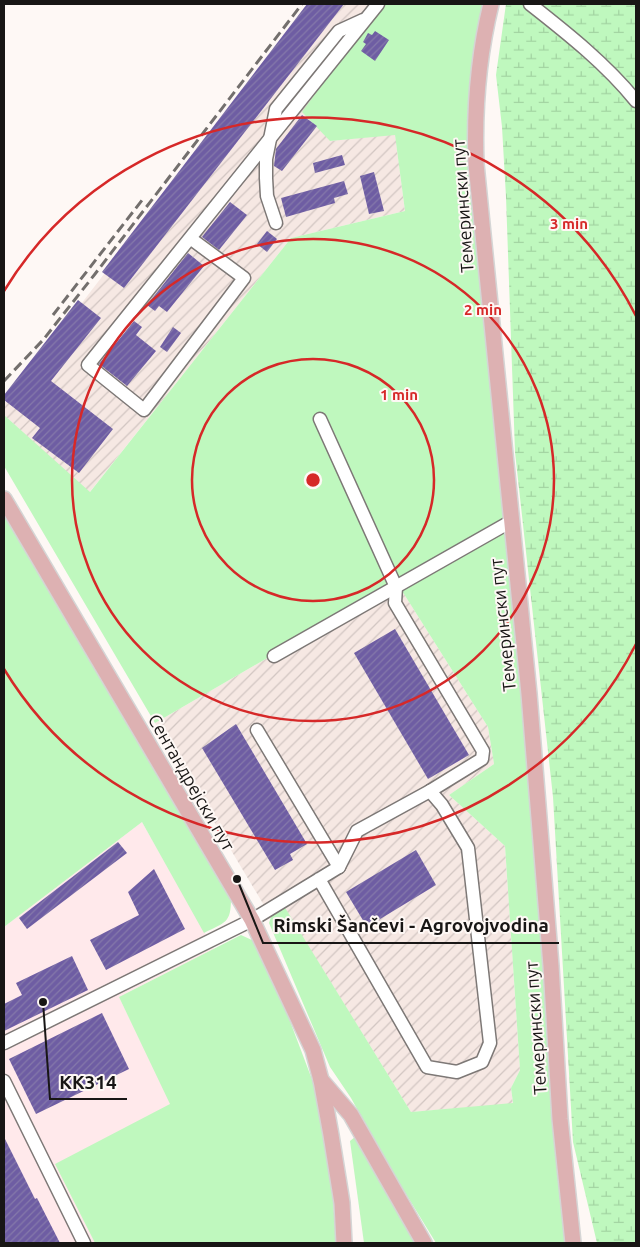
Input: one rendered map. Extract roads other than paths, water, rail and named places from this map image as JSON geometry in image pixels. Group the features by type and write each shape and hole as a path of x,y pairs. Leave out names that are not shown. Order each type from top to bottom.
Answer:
{"main road":[{"name":"Темерински пут","path":"491,4 478,71 475,114 476,156 538,796 560,1119 573,1243"},
{"name":"Сентандрејски пут","path":"4,499 252,920 309,1042 321,1080 342,1203 344,1243"},
{"path":"321,1080 356,1122 424,1243"}],"street":[{"path":"190,238 244,278 144,410 88,365 271,136 378,4"},
{"path":"530,4 560,27 620,82 636,101"},
{"path":"271,136 266,160 267,196 276,223"},
{"path":"4,1043 252,920 339,866 356,832 430,791 482,759 483,752 395,603 396,587 320,419"},
{"path":"274,656 510,522"},
{"path":"257,730 339,866"},
{"path":"319,878 426,1067 457,1072 482,1062 490,1043 468,848 442,805 430,791"},
{"path":"4,1081 84,1243"}],"railway":[{"path":"4,381 43,340 302,4"},
{"path":"53,315 143,199"}],"place":[{"name":"Rimski Šančevi - Agrovojvodina","path":"237,879"},
{"name":"КК314","path":"43,1002"}]}
